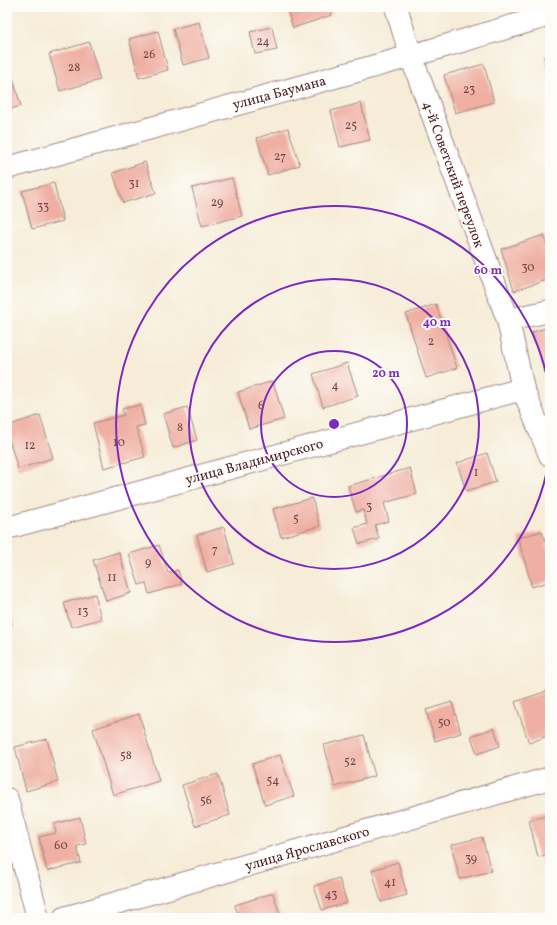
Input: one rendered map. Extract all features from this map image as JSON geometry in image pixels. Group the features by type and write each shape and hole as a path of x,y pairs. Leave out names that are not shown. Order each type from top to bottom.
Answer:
{"street":[{"name":"4-й Советский переулок","path":"396,7 411,56 508,320 524,389 550,455"},
{"name":"улица Баумана","path":"7,168 411,56 550,15"},
{"path":"508,320 550,311"},
{"name":"улица Владимирского","path":"7,528 524,389"},
{"name":"улица Ярославского","path":"64,918 550,778"},
{"path":"7,799 38,918"}],"building":[{"path":"286,7 329,7 332,15 293,28"},
{"path":"199,22 209,58 183,65 173,29"},
{"path":"272,27 277,50 255,54 250,32"},
{"path":"158,31 168,70 139,78 129,39"},
{"path":"89,42 100,80 60,91 49,54"},
{"path":"550,54 550,74 544,56"},
{"path":"484,64 494,102 455,113 444,75"},
{"path":"10,69 21,106 7,110 7,70"},
{"path":"361,103 370,140 340,147 331,111"},
{"path":"288,128 300,165 268,175 257,138"},
{"path":"145,162 156,193 123,203 113,173"},
{"path":"232,178 242,216 202,226 192,188"},
{"path":"54,183 63,221 32,229 22,191"},
{"path":"544,235 550,255 550,279 514,291 501,249"},
{"path":"436,304 457,368 426,378 406,314"},
{"path":"550,327 550,372 545,373 532,332"},
{"path":"347,363 358,396 323,407 313,374"},
{"path":"273,381 284,419 249,429 238,392"},
{"path":"140,405 145,425 136,427 145,457 104,468 93,423 124,415 122,409"},
{"path":"187,407 197,440 173,448 163,414"},
{"path":"40,415 53,458 18,469 7,433 7,426"},
{"path":"487,453 496,482 466,491 457,463"},
{"path":"410,468 417,494 384,503 389,521 375,525 379,539 359,544 354,528 367,524 363,510 356,512 348,486"},
{"path":"312,498 320,526 281,537 273,509"},
{"path":"224,527 234,564 207,572 197,535"},
{"path":"542,531 550,557 550,581 532,587 518,538"},
{"path":"159,545 168,573 178,570 182,584 149,594 146,583 139,585 129,554"},
{"path":"119,552 131,593 106,601 93,560"},
{"path":"95,594 101,619 71,627 64,603"},
{"path":"7,603 12,625 7,626"},
{"path":"547,691 550,701 550,735 529,743 515,702"},
{"path":"452,702 461,733 435,741 426,710"},
{"path":"139,714 159,781 113,795 93,729"},
{"path":"494,728 500,746 477,754 471,736"},
{"path":"364,735 375,776 335,787 324,745"},
{"path":"47,739 58,782 26,791 15,747"},
{"path":"280,755 294,796 265,805 252,764"},
{"path":"218,774 230,815 195,826 182,785"},
{"path":"550,815 550,854 538,857 529,820"},
{"path":"80,817 86,844 77,846 81,863 47,871 39,837 56,833 54,824"},
{"path":"482,837 491,871 460,879 451,845"},
{"path":"398,862 407,895 381,902 372,870"},
{"path":"339,878 347,903 322,910 314,886"},
{"path":"273,893 281,918 239,918 235,905"}]}
